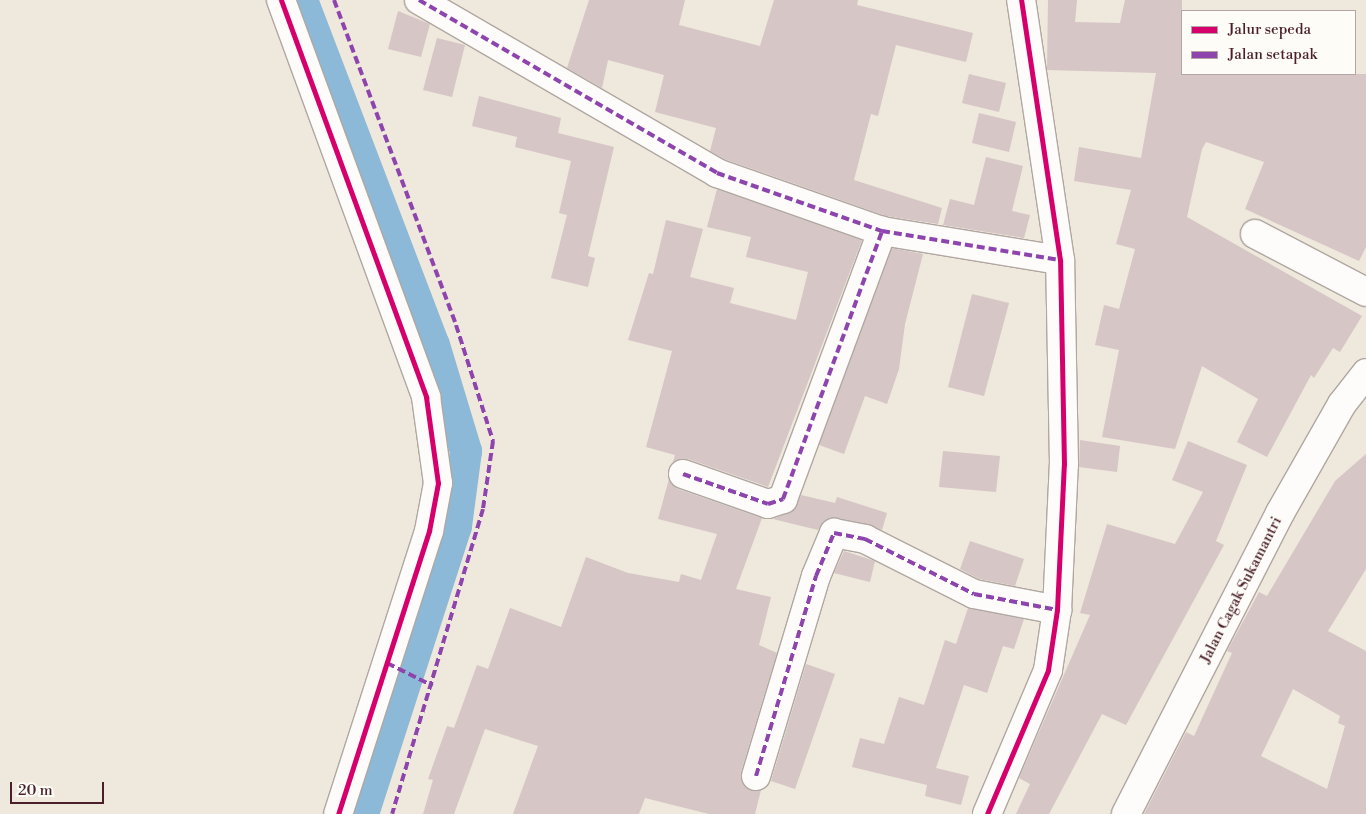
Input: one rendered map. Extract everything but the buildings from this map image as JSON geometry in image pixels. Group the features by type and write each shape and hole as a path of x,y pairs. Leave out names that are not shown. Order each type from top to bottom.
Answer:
{"street":[{"path":"419,0 717,173 882,231 1060,260"},
{"path":"987,814 1038,702 1057,610 1064,464 1060,260 1021,0"},
{"path":"282,1 426,397 438,483 429,530 338,814"},
{"path":"683,474 768,504 783,499 882,231"},
{"path":"1255,234 1366,292"},
{"name":"Jalan Cagak Sukamantri","path":"1126,814 1280,513 1342,404 1366,373"},
{"path":"756,776 816,576 834,533 865,538 974,594 1057,610"}],"waterway":[{"path":"302,0 434,345 466,451 456,526 363,814"}],"marked path":[{"path":"334,0 456,325 493,441 483,509 392,814"},
{"path":"419,0 717,173 882,231 1060,260"},
{"path":"683,474 768,504 783,499 882,231"},
{"path":"756,776 816,576 834,533 865,539 974,594 1057,610"},
{"path":"387,663 433,686"}],"cycle path":[{"path":"281,0 426,397 438,483 429,531 338,814"},
{"path":"987,814 1048,670 1057,610 1064,464 1060,260 1021,0"}]}
